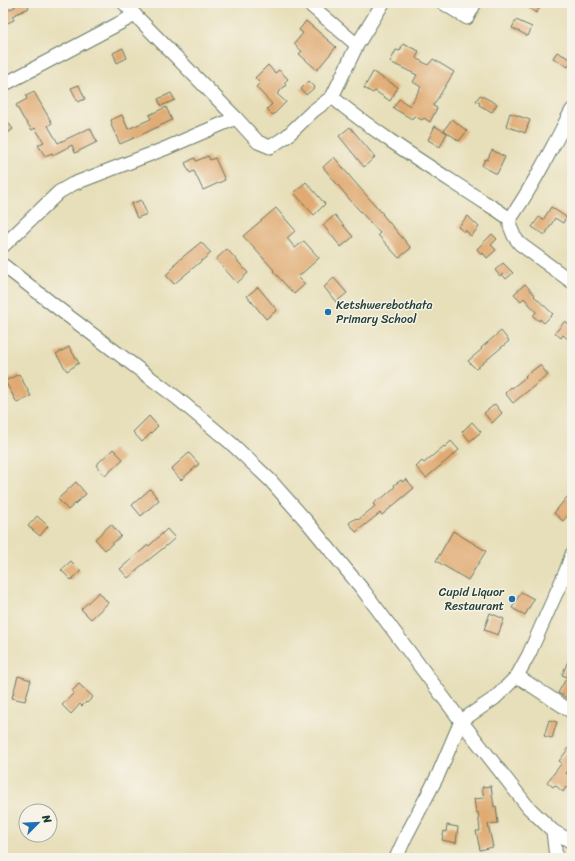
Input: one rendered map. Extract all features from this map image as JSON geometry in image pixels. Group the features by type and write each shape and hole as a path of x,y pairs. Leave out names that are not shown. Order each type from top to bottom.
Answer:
{"street":[{"path":"124,3 258,142 270,147 287,136 313,111 332,97 357,45 383,3"},
{"path":"308,3 357,45"},
{"path":"443,3 466,18 475,3"},
{"path":"3,85 135,15"},
{"path":"332,97 356,117 398,146 510,219"},
{"path":"3,246 59,192 73,184 164,149 236,118"},
{"path":"570,118 510,219 510,226 514,236 520,244 572,282"},
{"path":"3,265 177,398 232,444 270,480 308,523 363,590 461,721 528,807 553,832 572,842"},
{"path":"396,858 438,775 461,721 495,698 517,676 529,654 566,572 572,554"},
{"path":"517,676 572,712"},
{"path":"553,832 556,858"}],"building":[{"path":"14,3 27,3 29,8 12,16 14,20 3,25 3,12 15,7"},
{"path":"522,3 543,3 536,13"},
{"path":"516,20 532,27 528,36 512,28"},
{"path":"306,21 336,47 317,70 299,54 302,51 294,44 303,33 299,30"},
{"path":"403,44 419,51 416,58 428,65 433,59 454,72 433,106 437,108 430,122 424,118 422,120 414,116 412,119 393,108 399,99 410,106 421,87 413,82 417,75 390,62 396,50 400,51"},
{"path":"123,48 127,58 117,63 113,53"},
{"path":"557,52 572,60 568,67 553,58"},
{"path":"268,65 275,73 279,70 288,79 284,83 286,85 277,94 286,102 273,115 267,109 272,104 256,87 260,83 255,78"},
{"path":"373,72 398,87 390,101 375,91 373,93 364,88"},
{"path":"309,81 315,87 306,95 301,89"},
{"path":"79,85 85,99 78,102 71,88"},
{"path":"34,92 52,123 48,126 58,143 90,128 97,142 75,153 72,145 53,155 52,153 45,156 38,145 44,142 35,128 32,130 16,105 27,99 26,96"},
{"path":"171,93 175,100 161,106 158,99"},
{"path":"480,95 497,104 492,112 479,105 480,103 476,101"},
{"path":"166,107 172,120 120,144 111,125 111,120 122,115 128,129 151,119 149,115"},
{"path":"510,113 530,120 525,133 506,126"},
{"path":"3,116 13,129 3,137"},
{"path":"452,119 467,131 459,141 444,130"},
{"path":"435,126 447,133 440,147 428,140"},
{"path":"350,127 375,157 364,167 339,136"},
{"path":"492,150 505,157 497,174 482,166"},
{"path":"208,156 210,160 215,158 225,180 203,190 194,171 190,173 185,163 195,158 196,161"},
{"path":"334,157 411,248 399,258 378,235 380,233 323,167"},
{"path":"306,182 325,204 314,215 294,193"},
{"path":"141,200 147,214 137,218 131,204"},
{"path":"551,207 566,217 563,223 555,218 545,235 532,227 539,217 543,220"},
{"path":"276,208 295,230 287,238 295,248 304,241 319,258 298,277 305,284 294,294 243,236"},
{"path":"335,215 353,237 341,247 323,225"},
{"path":"468,216 479,227 471,236 465,230 464,232 458,227"},
{"path":"492,234 497,239 491,245 496,250 487,258 477,249"},
{"path":"201,242 211,253 174,284 166,275 175,266 173,265"},
{"path":"227,249 248,273 237,283 216,259"},
{"path":"503,263 513,273 506,279 502,274 500,276 495,270"},
{"path":"334,278 347,293 336,302 324,287"},
{"path":"525,284 535,295 534,296 553,314 544,323 540,319 539,321 533,316 536,312 524,298 521,301 514,294"},
{"path":"258,287 277,310 266,319 247,296"},
{"path":"565,321 572,327 572,334 568,339 563,335 561,338 555,333"},
{"path":"501,331 509,341 476,369 468,361"},
{"path":"69,347 79,363 67,371 56,354"},
{"path":"540,365 548,375 513,403 505,393"},
{"path":"19,374 31,396 17,403 5,381"},
{"path":"495,404 502,413 492,423 484,413"},
{"path":"149,416 158,426 142,442 133,432"},
{"path":"472,422 481,432 470,441 462,432"},
{"path":"451,441 459,450 426,478 416,467 422,461 424,463"},
{"path":"113,449 123,459 105,476 96,465"},
{"path":"189,453 199,464 181,480 171,469"},
{"path":"406,479 414,488 382,515 380,513 356,532 349,523 356,518 358,520 375,506 373,504 395,487 394,485 401,480 402,482"},
{"path":"76,482 86,494 68,510 58,499"},
{"path":"150,489 159,500 141,516 132,505"},
{"path":"567,497 572,501 572,511 563,521 554,513"},
{"path":"37,516 48,526 40,536 28,526"},
{"path":"111,524 121,536 105,550 95,539"},
{"path":"167,529 175,538 128,578 120,569 148,545 149,546"},
{"path":"453,531 486,551 468,580 436,561"},
{"path":"71,561 81,571 71,580 61,570"},
{"path":"99,592 108,603 91,619 81,609"},
{"path":"521,592 534,599 525,615 512,608"},
{"path":"490,613 504,619 498,635 484,630"},
{"path":"572,652 572,688 567,698 558,693 567,677 562,675"},
{"path":"18,676 31,680 25,701 12,698"},
{"path":"79,684 93,697 82,706 80,704 71,714 62,705 74,693 72,691"},
{"path":"549,720 557,722 552,738 544,736"},
{"path":"572,744 572,765 566,773 572,777 572,792 566,787 563,792 555,785 553,787 547,782 562,763 559,761"},
{"path":"491,786 498,823 488,824 493,847 480,850 476,831 480,831 478,812 476,812 474,799 484,798 482,787"},
{"path":"447,825 458,827 456,843 442,840 444,831 446,832"}],"place":[{"name":"Ketshwerebothata Primary School","path":"328,312"},
{"name":"Cupid Liquor Restaurant","path":"512,599"}]}
